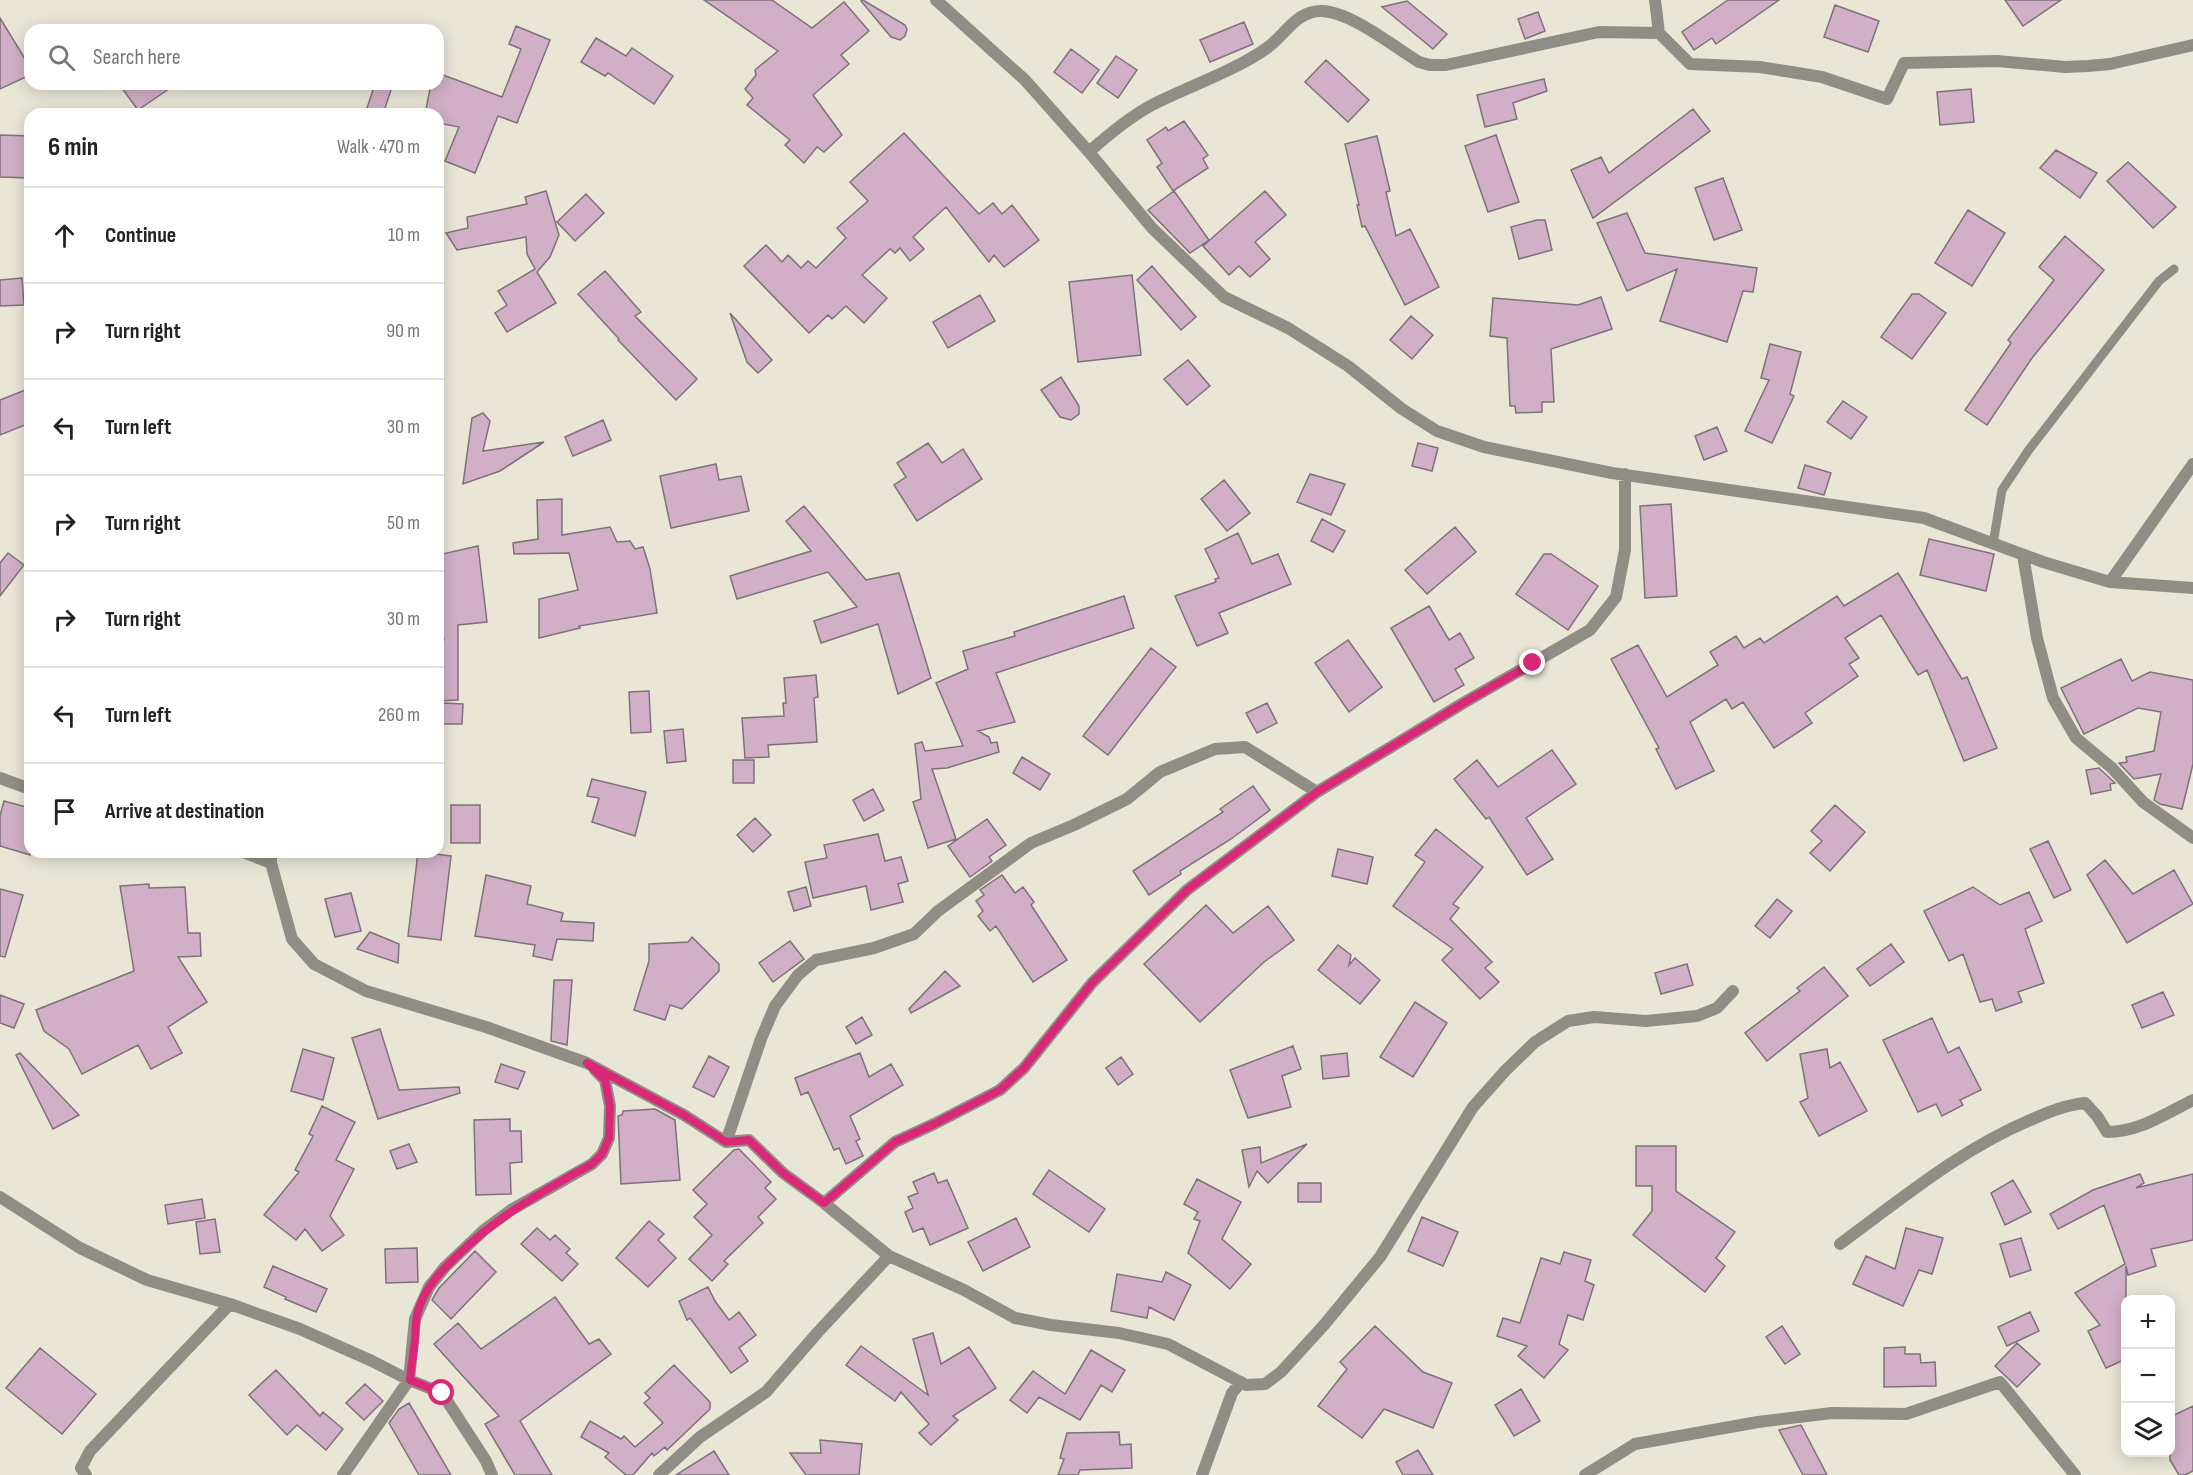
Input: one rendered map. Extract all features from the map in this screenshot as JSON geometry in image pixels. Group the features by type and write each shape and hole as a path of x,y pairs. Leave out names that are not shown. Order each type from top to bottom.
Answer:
{"street":[{"path":"936,0 1025,80 1152,228 1224,297 1288,328 1348,366 1402,409 1437,431 1484,447 1625,474 1924,518 2023,555 2110,582 2193,588"},
{"path":"1655,0 1659,33 1690,64 1760,67 1822,77 1887,99 1904,63 1997,61 2065,67 2088,66 2110,64 2193,45"},
{"path":"1089,152 1116,128 1149,107 1253,57 1270,46 1308,12 1333,12 1347,16 1419,62 1430,65 1446,65 1599,32 1659,33"},
{"path":"2110,582 2193,464"},
{"path":"824,1203 895,1142 1000,1090 1024,1068 1092,983 1187,890 1317,792 1465,702 1590,630 1616,597 1625,550 1625,474"},
{"path":"2023,555 2037,638 2053,698 2076,738 2112,768 2143,802 2193,838"},
{"path":"726,1142 760,1039 775,1006 798,975 816,960 874,948 914,934 938,911 1031,843 1127,799 1160,772 1215,749 1245,747 1317,792"},
{"path":"0,778 24,787"},
{"path":"271,858 292,939 314,964 366,991 486,1027 587,1063 684,1115 726,1142 749,1140 783,1173 889,1256 964,1290 1015,1318 1119,1333 1167,1344 1246,1385 1264,1384 1281,1372 1324,1325 1380,1257 1473,1107 1535,1042 1568,1021 1594,1017 1646,1021 1697,1016 1717,1008 1733,991"},
{"path":"343,1475 410,1380 415,1319 419,1305 429,1287 445,1267 484,1230 511,1210 592,1164 602,1154 609,1138 610,1106 605,1080 587,1063"},
{"path":"1840,1244 1955,1161 2003,1132 2044,1114 2068,1105 2085,1103 2107,1132 2124,1132 2193,1100"},
{"path":"0,1197 80,1248 147,1280 230,1304 300,1329 442,1393 486,1461 492,1475"},
{"path":"659,1475 700,1437 766,1392 889,1256"},
{"path":"86,1475 81,1467 90,1451 230,1304"},
{"path":"1202,1475 1232,1393 1241,1382"},
{"path":"1585,1475 1635,1444 1758,1422 1832,1413 1906,1414 2000,1382 2075,1475"}],"lane":[{"path":"1993,544 2002,490 2028,451 2159,281 2174,269"}],"building":[{"path":"704,0 772,0 812,28 844,2 869,31 841,55 849,64 813,95 842,135 824,152 817,147 804,163 785,145 790,140 747,105 753,98 745,89 756,75 755,70 778,51"},
{"path":"863,0 905,25 907,29 905,36 900,40 891,37 861,1"},
{"path":"1728,0 1779,0 1716,44 1712,38 1694,50 1682,32"},
{"path":"2005,0 2061,0 2023,26"},
{"path":"1407,1 1447,34 1433,49 1382,7"},
{"path":"1835,5 1879,21 1868,52 1824,37"},
{"path":"1538,12 1545,31 1525,39 1518,19"},
{"path":"0,18 24,57 24,78 0,89"},
{"path":"1244,22 1253,44 1210,62 1200,40"},
{"path":"516,26 550,40 517,123 498,116 475,173 445,161 459,127 444,124 444,108 426,108 430,90 444,90 444,75 502,97 521,49 509,44"},
{"path":"596,38 626,56 632,48 673,76 654,104 608,73 605,76 581,62"},
{"path":"1071,49 1099,70 1082,93 1054,72"},
{"path":"1116,56 1137,70 1118,98 1097,83"},
{"path":"1326,60 1369,100 1348,122 1305,82"},
{"path":"1544,79 1547,91 1513,103 1517,119 1485,127 1477,95"},
{"path":"1971,89 1974,122 1940,125 1937,92"},
{"path":"123,90 167,90 141,108 137,108"},
{"path":"373,90 391,90 385,108 367,108"},
{"path":"1693,109 1710,131 1593,218 1571,170 1601,157 1609,173"},
{"path":"1184,121 1208,155 1203,159 1208,168 1173,191 1157,167 1162,163 1147,140 1166,127 1168,131"},
{"path":"904,133 979,214 993,203 1002,214 1012,205 1039,240 1004,267 994,255 989,262 946,207 913,237 924,249 910,261 900,248 895,253 890,249 862,275 887,298 864,323 846,306 832,319 828,315 809,333 744,266 766,245 782,262 788,255 801,268 808,261 816,268 846,238 837,228 868,201 850,182"},
{"path":"0,135 24,136 24,178 0,177"},
{"path":"1496,135 1519,202 1488,212 1465,146"},
{"path":"1377,136 1390,191 1386,192 1396,236 1410,229 1439,287 1405,305 1365,226 1362,227 1345,144"},
{"path":"2056,150 2097,173 2080,198 2040,168"},
{"path":"2128,162 2176,207 2153,228 2107,181"},
{"path":"1723,178 1742,230 1714,240 1695,188"},
{"path":"546,191 559,235 550,257 537,272 556,303 507,332 495,313 507,305 498,291 535,269 527,254 526,237 457,250 446,233 468,228 467,217 527,204 525,197"},
{"path":"1174,191 1209,240 1190,253 1148,210"},
{"path":"1265,191 1286,215 1255,242 1270,259 1250,277 1239,266 1229,275 1203,246"},
{"path":"586,194 604,213 575,241 557,222"},
{"path":"1968,210 2005,233 1972,286 1935,263"},
{"path":"1627,213 1645,253 1757,268 1753,292 1743,291 1727,342 1660,321 1677,269 1627,291 1597,223"},
{"path":"1545,220 1552,250 1519,259 1511,227"},
{"path":"2065,236 2104,270 2032,358 1987,425 1965,410 2011,343 2008,340 2054,280 2039,267"},
{"path":"1152,266 1196,317 1181,330 1137,280"},
{"path":"605,271 641,312 635,316 697,379 676,400 618,340 578,294"},
{"path":"1132,275 1141,355 1078,362 1069,282"},
{"path":"22,278 24,305 0,306 0,280"},
{"path":"1912,294 1919,294 1946,313 1912,359 1881,337"},
{"path":"980,295 995,321 948,348 933,322"},
{"path":"1601,297 1612,329 1551,349 1554,402 1542,402 1542,412 1516,413 1515,406 1510,406 1507,338 1490,336 1493,298 1578,305"},
{"path":"730,313 772,360 758,373 747,362"},
{"path":"1411,316 1433,335 1412,359 1390,340"},
{"path":"1770,344 1801,352 1790,394 1794,396 1772,443 1745,431 1769,380 1761,378"},
{"path":"1188,360 1210,386 1187,405 1164,379"},
{"path":"1061,377 1079,406 1079,414 1071,420 1060,417 1041,390"},
{"path":"24,390 24,425 0,435 0,400"},
{"path":"1843,401 1867,417 1851,439 1827,422"},
{"path":"483,413 490,421 483,451 544,442 500,471 463,484 472,418"},
{"path":"603,420 611,440 573,456 565,437"},
{"path":"1717,427 1727,451 1704,460 1695,436"},
{"path":"928,443 942,463 963,449 982,479 917,521 894,485 906,477 897,463"},
{"path":"1418,443 1438,448 1432,471 1412,466"},
{"path":"716,464 719,480 741,476 749,511 671,528 660,476"},
{"path":"1805,465 1831,473 1824,495 1798,488"},
{"path":"1310,474 1345,484 1331,515 1297,502"},
{"path":"1224,480 1250,513 1227,531 1201,499"},
{"path":"562,499 562,535 610,527 617,542 630,541 635,549 643,547 650,569 657,613 579,626 580,628 539,638 539,599 578,590 569,553 514,554 513,543 538,539 537,500"},
{"path":"1671,504 1677,596 1645,598 1640,506"},
{"path":"804,506 866,580 899,573 931,678 898,694 878,624 821,643 814,621 857,607 828,572 737,599 730,576 811,551 786,521"},
{"path":"1322,519 1345,531 1333,552 1311,541"},
{"path":"1455,527 1476,552 1427,594 1405,570"},
{"path":"1238,533 1252,564 1278,554 1291,584 1219,613 1228,633 1197,646 1175,596 1216,582 1215,579 1219,578 1205,549"},
{"path":"1929,539 1994,554 1986,591 1920,575"},
{"path":"478,546 487,622 458,625 458,700 444,701 444,640 444,554"},
{"path":"8,553 24,565 0,596 0,563"},
{"path":"1544,554 1551,554 1598,586 1568,630 1516,594"},
{"path":"1898,573 1962,679 1967,677 1997,748 1964,761 1927,670 1918,675 1881,615 1845,638 1859,658 1849,664 1858,676 1805,713 1812,723 1774,748 1743,702 1732,709 1726,699 1690,722 1714,771 1676,789 1656,749 1659,748 1611,659 1638,645 1667,697 1718,665 1710,652 1736,636 1744,648 1760,638 1764,643 1837,596 1844,606"},
{"path":"1124,596 1134,628 996,673 1015,722 978,731 989,737 991,743 997,742 999,752 947,768 932,769 956,839 928,848 913,802 921,799 915,744 922,742 925,751 963,746 936,683 968,669 963,651 1015,636 1014,632"},
{"path":"1429,606 1449,640 1460,633 1474,658 1455,669 1464,685 1434,702 1391,628"},
{"path":"1348,640 1382,687 1349,712 1315,663"},
{"path":"1151,648 1176,667 1108,755 1083,736"},
{"path":"2121,659 2132,681 2150,672 2193,680 2193,764 2182,809 2160,804 2154,800 2161,774 2134,779 2119,763 2127,762 2126,757 2154,751 2161,712 2138,708 2084,734 2061,688"},
{"path":"816,675 818,697 814,698 817,742 768,745 769,757 745,758 742,718 784,716 783,703 786,703 784,678"},
{"path":"649,691 651,732 631,733 629,692"},
{"path":"444,703 463,704 462,724 444,724"},
{"path":"1267,703 1277,723 1257,733 1246,713"},
{"path":"683,729 686,761 667,763 664,731"},
{"path":"1552,750 1576,784 1526,818 1553,859 1527,875 1489,817 1486,819 1454,779 1477,760 1498,787"},
{"path":"1022,757 1050,774 1040,790 1013,773"},
{"path":"733,760 754,760 754,783 733,783"},
{"path":"2099,768 2115,783 2110,784 2111,790 2091,794 2086,770"},
{"path":"592,779 646,792 635,836 592,822 599,798 587,796"},
{"path":"1253,786 1270,810 1231,839 1180,871 1181,874 1149,895 1133,871 1223,812 1220,809"},
{"path":"873,789 884,810 864,821 853,800"},
{"path":"4,801 24,806 24,853 0,846 0,816"},
{"path":"451,805 480,805 480,843 451,843"},
{"path":"1835,805 1865,832 1830,871 1810,853 1822,841 1811,831"},
{"path":"755,818 771,835 753,852 737,835"},
{"path":"987,819 1006,845 989,857 992,861 970,877 948,846"},
{"path":"1436,829 1483,867 1453,904 1459,908 1450,919 1492,962 1485,968 1499,982 1480,999 1442,960 1453,949 1393,906 1425,862 1415,855"},
{"path":"878,834 885,861 901,857 908,881 898,884 903,902 871,910 866,886 813,898 805,862 827,858 824,845"},
{"path":"2048,841 2071,890 2054,898 2030,849"},
{"path":"1338,849 1373,857 1367,884 1332,876"},
{"path":"451,856 441,940 408,936 417,858"},
{"path":"2105,860 2133,894 2174,870 2193,904 2127,943 2087,875"},
{"path":"486,875 531,886 527,904 563,913 561,921 594,923 593,941 557,939 552,960 533,956 535,945 475,936"},
{"path":"1002,875 1015,893 1023,887 1034,902 1031,905 1067,960 1033,982 996,926 990,931 978,916 983,911 976,901 984,895 980,890"},
{"path":"149,884 149,888 185,887 188,933 200,933 201,956 178,957 207,1002 168,1027 182,1053 151,1069 138,1045 82,1074 69,1049 44,1031 36,1010 134,971 120,886"},
{"path":"806,887 811,906 794,911 788,892"},
{"path":"1973,887 2000,905 2029,892 2042,921 2025,929 2044,983 2018,992 2022,1002 1996,1011 1992,999 1980,1002 1963,954 1949,961 1924,911"},
{"path":"0,889 23,895 5,957 0,956"},
{"path":"351,893 361,931 335,937 325,899"},
{"path":"1777,899 1792,911 1770,938 1755,926"},
{"path":"1206,905 1233,933 1268,906 1294,940 1264,962 1200,1022 1144,964"},
{"path":"370,932 399,944 398,963 357,949"},
{"path":"692,937 719,964 719,971 682,1009 670,1005 665,1020 634,1010 649,961 649,944 688,942"},
{"path":"790,941 804,959 773,982 759,963"},
{"path":"1891,944 1904,962 1870,986 1857,969"},
{"path":"1338,945 1351,955 1349,965 1355,958 1380,980 1360,1004 1318,970"},
{"path":"1687,964 1693,985 1661,994 1655,973"},
{"path":"1824,967 1848,996 1767,1061 1745,1033 1800,991 1797,988"},
{"path":"945,971 960,986 911,1013 909,1009"},
{"path":"554,980 572,980 567,1045 551,1041"},
{"path":"2163,992 2174,1015 2142,1028 2132,1005"},
{"path":"0,995 24,1004 14,1028 0,1023"},
{"path":"1415,1002 1447,1023 1413,1077 1380,1057"},
{"path":"862,1017 872,1035 856,1044 846,1027"},
{"path":"1932,1018 1948,1053 1959,1047 1981,1090 1960,1100 1963,1105 1942,1116 1936,1104 1918,1112 1883,1040"},
{"path":"380,1029 399,1090 459,1087 460,1093 378,1119 352,1038"},
{"path":"1293,1046 1301,1069 1282,1076 1291,1107 1248,1118 1230,1070"},
{"path":"303,1049 334,1058 323,1100 291,1091"},
{"path":"1827,1049 1830,1068 1840,1062 1867,1111 1819,1136 1800,1102 1808,1098 1800,1054"},
{"path":"20,1053 79,1115 53,1129 16,1055"},
{"path":"860,1053 869,1077 891,1064 903,1085 850,1116 860,1139 856,1141 863,1156 846,1164 839,1148 834,1150 808,1092 801,1095 795,1078"},
{"path":"1347,1053 1349,1076 1323,1079 1321,1056"},
{"path":"709,1056 729,1067 714,1097 693,1087"},
{"path":"1121,1057 1133,1074 1118,1085 1106,1068"},
{"path":"501,1064 525,1072 518,1089 495,1082"},
{"path":"322,1106 355,1122 336,1160 354,1169 330,1216 344,1235 322,1251 305,1229 296,1240 264,1215 299,1172 295,1170 313,1136 309,1134"},
{"path":"655,1109 675,1120 680,1180 621,1184 618,1116 622,1115 623,1111"},
{"path":"510,1119 510,1131 521,1131 522,1162 510,1163 511,1194 476,1195 474,1120"},
{"path":"409,1144 417,1162 397,1169 390,1151"},
{"path":"1307,1144 1268,1183 1257,1171 1249,1187 1242,1150 1260,1147 1261,1163"},
{"path":"1636,1146 1676,1146 1676,1191 1735,1232 1716,1258 1725,1266 1705,1292 1633,1235 1652,1211 1652,1186 1636,1186"},
{"path":"739,1149 771,1182 765,1188 776,1199 758,1217 763,1223 724,1261 728,1264 712,1281 689,1259 712,1235 694,1217 707,1204 693,1190 734,1150"},
{"path":"1049,1170 1105,1209 1089,1232 1033,1194"},
{"path":"934,1173 938,1183 947,1180 968,1228 930,1245 923,1228 913,1232 905,1212 913,1208 908,1197 918,1193 913,1182"},
{"path":"2140,1174 2144,1183 2136,1188 2193,1174 2193,1240 2151,1249 2156,1266 2128,1275 2126,1266 2126,1295 2121,1295 2121,1361 2106,1368 2088,1331 2100,1325 2075,1293 2125,1264 2104,1205 2058,1229 2050,1214 2093,1190"},
{"path":"1197,1179 1241,1202 1222,1239 1251,1264 1230,1289 1188,1253 1200,1221 1194,1219 1198,1212 1184,1204"},
{"path":"2013,1180 2031,1212 2005,1225 1991,1193"},
{"path":"1298,1183 1321,1183 1321,1202 1298,1202"},
{"path":"202,1199 205,1218 168,1224 165,1205"},
{"path":"1422,1217 1458,1232 1443,1266 1408,1251"},
{"path":"1016,1218 1030,1247 983,1271 968,1242"},
{"path":"215,1219 220,1252 200,1254 196,1222"},
{"path":"649,1221 664,1234 658,1240 676,1258 648,1287 616,1258"},
{"path":"537,1228 550,1240 555,1235 570,1249 566,1253 578,1264 562,1281 521,1244"},
{"path":"1906,1228 1943,1238 1932,1274 1919,1270 1903,1306 1853,1284 1866,1256 1895,1269"},
{"path":"2021,1238 2031,1270 2010,1277 2000,1244"},
{"path":"417,1248 418,1282 386,1283 385,1249"},
{"path":"475,1251 496,1272 451,1319 432,1300 439,1288"},
{"path":"1564,1252 1591,1260 1585,1281 1594,1285 1583,1320 1568,1315 1559,1344 1568,1350 1544,1378 1518,1356 1527,1346 1497,1336 1503,1318 1520,1323 1541,1258 1560,1264"},
{"path":"273,1266 327,1289 316,1312 264,1287"},
{"path":"1166,1272 1191,1285 1174,1320 1149,1307 1147,1318 1111,1311 1117,1274 1162,1282"},
{"path":"708,1287 729,1320 739,1312 756,1335 739,1348 748,1361 731,1373 690,1318 687,1320 679,1301"},
{"path":"555,1297 589,1344 599,1339 611,1354 520,1421 552,1475 515,1475 485,1424 499,1416 434,1344 458,1323 481,1349"},
{"path":"2030,1312 2039,1331 2007,1346 1998,1327"},
{"path":"1375,1326 1423,1372 1452,1383 1433,1428 1384,1409 1362,1438 1318,1406 1347,1369 1340,1362"},
{"path":"1782,1326 1800,1354 1785,1364 1766,1337"},
{"path":"933,1333 941,1364 969,1347 996,1388 953,1416 958,1420 931,1445 919,1433 929,1424 901,1392 895,1401 846,1365 861,1346 928,1395 913,1339"},
{"path":"2017,1343 2040,1364 2017,1387 1995,1366"},
{"path":"1905,1347 1905,1354 1920,1354 1921,1363 1935,1362 1936,1386 1884,1387 1884,1348"},
{"path":"40,1348 96,1394 62,1434 6,1388"},
{"path":"1091,1350 1125,1370 1112,1392 1101,1385 1080,1420 1039,1397 1027,1413 1010,1400 1033,1371 1065,1394"},
{"path":"674,1365 710,1402 710,1409 667,1450 665,1447 654,1456 652,1453 633,1475 626,1475 605,1457 609,1453 581,1437 590,1421 621,1439 624,1436 635,1447 663,1423 644,1403 650,1398 645,1393"},
{"path":"276,1370 320,1416 323,1412 343,1429 326,1450 297,1425 287,1435 249,1395"},
{"path":"365,1384 383,1401 364,1420 346,1403"},
{"path":"1521,1389 1540,1421 1514,1436 1495,1405"},
{"path":"409,1403 451,1475 419,1475 389,1423 399,1409"},
{"path":"2193,1406 2193,1471 2185,1475 2179,1475 2170,1460 2170,1457 2175,1457 2175,1415"},
{"path":"1801,1425 1827,1475 1803,1475 1779,1430"},
{"path":"1119,1432 1120,1445 1131,1444 1132,1468 1080,1470 1078,1475 1058,1475 1064,1459 1060,1458 1067,1433"},
{"path":"820,1440 862,1444 859,1475 806,1475 790,1453 821,1453"},
{"path":"1418,1450 1433,1475 1403,1475 1396,1462"},
{"path":"714,1451 729,1475 676,1475"}],"route":[{"path":"442,1393 410,1380 415,1319 419,1305 429,1287 445,1267 484,1230 511,1210 592,1164 602,1154 609,1138 610,1106 605,1080 587,1063 684,1115 726,1142 749,1140 783,1173 824,1203 895,1142 1000,1090 1024,1068 1092,983 1187,890 1317,792 1533,663"}]}
